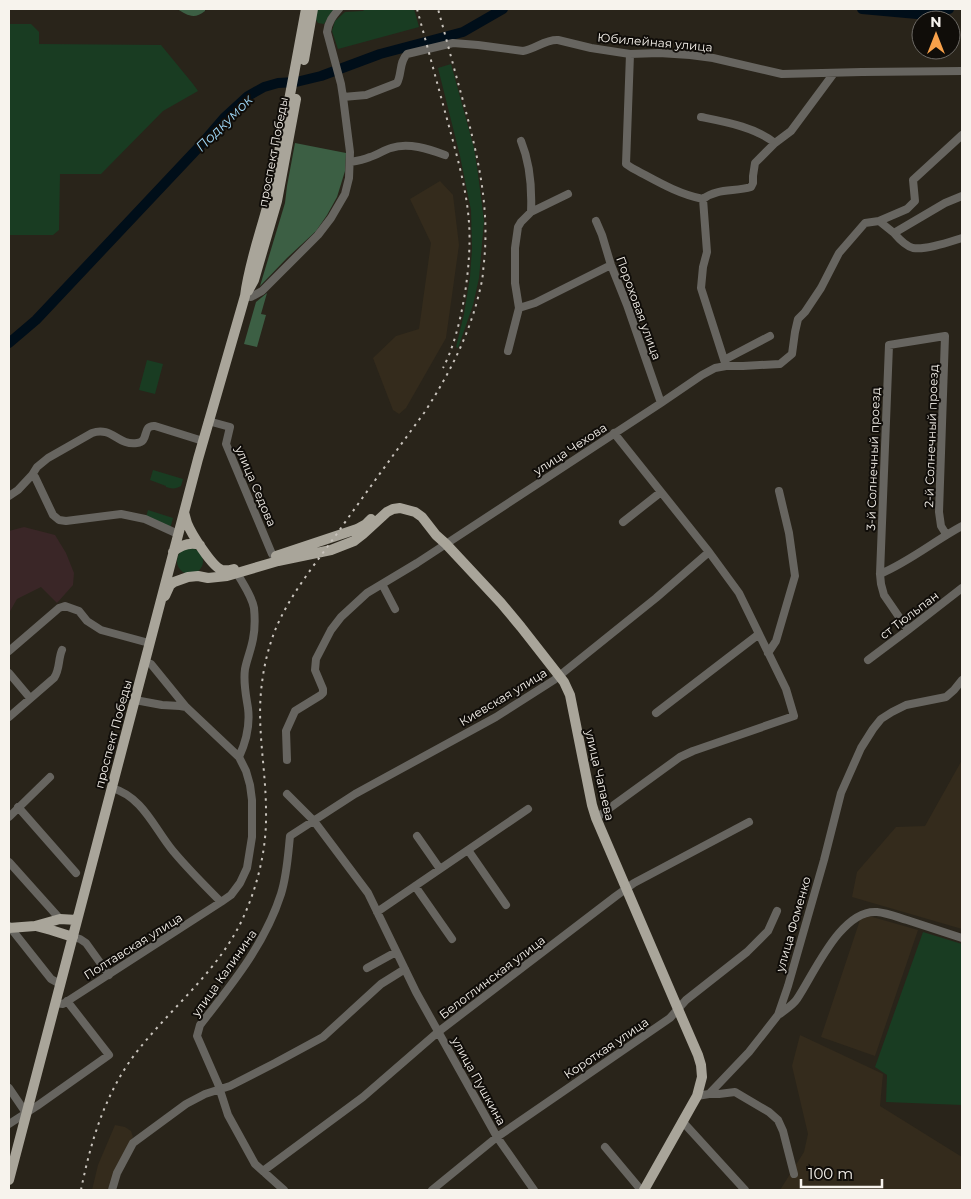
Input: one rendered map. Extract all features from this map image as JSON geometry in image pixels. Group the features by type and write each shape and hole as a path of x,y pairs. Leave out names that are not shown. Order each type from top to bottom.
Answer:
{"main road":[{"name":"проспект Победы","path":"9,1180 202,441 246,296 247,278 284,145 306,10"},
{"name":"улица Чапаева","path":"209,560 222,570 236,569 357,529 366,524 380,511 395,504 410,505 418,508 440,533 446,544"},
{"name":"улица Чапаева","path":"193,577 208,578 238,573 278,561 331,550 354,541 393,509 415,512 422,518 436,536 446,544 501,603 564,682 570,695 596,818 698,1055 702,1077 697,1096"},
{"path":"160,602 174,582 205,572 209,560 186,522 184,511"},
{"path":"173,552 181,546 189,544 200,545"},
{"path":"170,563 181,575 193,577"},
{"path":"10,927 35,926 60,918 78,920"},
{"path":"35,926 73,937"},
{"path":"642,1190 697,1096"}],"street":[{"path":"246,296 262,291 318,235 331,218 345,194 350,162 348,135 341,84 327,32 330,20 339,9"},
{"name":"Юбилейная улица","path":"343,98 366,95 396,83 400,77 403,58 407,54 453,43 523,51 553,40 630,54 659,53 713,58 782,74 962,71"},
{"path":"630,54 626,164 675,191 703,199"},
{"path":"703,199 708,195 721,191 751,187 755,163 791,132 834,73"},
{"path":"702,117 722,121 752,131 768,138 775,144"},
{"path":"962,136 913,180 915,201 907,209 879,221 902,242 912,248 925,248 962,238"},
{"path":"521,141 526,152 531,212"},
{"path":"350,162 370,157 392,147 401,146 434,150 445,155"},
{"path":"508,351 519,308 515,283 515,248 518,227 531,212 568,194"},
{"path":"894,233 945,203 962,196"},
{"path":"703,199 707,252 701,288 725,363"},
{"name":"Пороховая улица","path":"596,221 661,403"},
{"name":"улица Чехова","path":"725,363 743,366 780,364 792,354 798,319 806,312 821,288 839,253 865,224 879,221"},
{"path":"519,308 535,303 611,265"},
{"name":"улица Чехова","path":"287,760 286,731 295,712 323,693 315,670 316,659 323,644 341,617 367,593 446,544 702,375 770,336"},
{"name":"3-й Солнечный проезд","path":"908,630 884,595 880,574 889,345 946,336"},
{"name":"2-й Солнечный проезд","path":"946,336 939,512 941,526 946,534"},
{"name":"улица Седова","path":"208,421 230,427 226,444 272,554"},
{"path":"9,496 18,490 37,467 48,458 98,431 107,432 120,440 136,444 145,438 151,425 202,441"},
{"path":"596,818 680,757 794,716 786,689 739,593 709,552 614,433"},
{"path":"32,475 35,477 53,515 59,520 66,521 121,514 145,518 178,534"},
{"path":"768,653 776,640 795,576 779,491"},
{"path":"623,522 661,492"},
{"path":"880,574 914,556 946,534 962,526"},
{"name":"Киевская улица","path":"290,836 355,794 496,717 560,676 709,552"},
{"path":"144,662 152,664 186,707 239,757 248,730 248,711 244,687 245,669 253,639 254,622 253,606 238,573"},
{"path":"382,584 395,609"},
{"name":"ст Тюльпан","path":"868,660 962,588"},
{"path":"9,651 59,608 65,606 79,611 87,621 102,630 149,643"},
{"path":"656,713 759,634"},
{"path":"9,717 57,674 62,650"},
{"path":"9,673 30,698"},
{"name":"улица Фоменко","path":"709,1094 749,1052 778,1015 824,860 841,793 860,748 881,719 906,705 946,697 962,680"},
{"path":"135,700 186,707"},
{"name":"Полтавская улица","path":"55,1003 63,1004 109,975 221,902 240,883 250,855 252,800 246,771 239,757"},
{"path":"9,817 50,777"},
{"path":"112,788 130,796 138,803 171,849 221,902"},
{"name":"улица Пушкина","path":"286,794 314,821 368,893 396,952 438,1032 497,1137 534,1190"},
{"path":"18,808 76,873"},
{"path":"377,912 528,809"},
{"name":"Белоглинская улица","path":"263,1172 363,1097 438,1032 626,889 748,822"},
{"name":"улица Калинина","path":"284,1190 255,1164 228,1115 218,1084 197,1036 200,1025 245,966 268,927 282,892 290,836"},
{"path":"417,836 440,869"},
{"path":"468,850 506,906"},
{"path":"9,862 60,918"},
{"path":"415,886 452,939"},
{"name":"Короткая улица","path":"432,1190 497,1137 667,1020 686,1000 747,952 768,931 777,910"},
{"path":"778,1015 796,1001 825,951 838,935 848,924 867,912 883,913 962,938"},
{"path":"10,927 51,979 60,984"},
{"path":"73,937 86,943 109,975"},
{"path":"367,968 396,952"},
{"path":"112,1190 117,1173 133,1144 186,1104 205,1094 230,1086 323,1037 381,984 405,969"},
{"path":"9,1124 109,1055 66,1001"},
{"path":"9,1088 26,1113"},
{"path":"697,1096 735,1092 770,1112 778,1120 783,1131 794,1174"},
{"path":"682,1122 745,1190"},
{"path":"605,1147 642,1190"}],"shaded area":[{"path":"440,181 453,195 459,245 446,338 406,408 399,414 393,410 373,358 396,336 419,329 431,243 410,199"},
{"path":"24,527 55,535 66,553 74,573 73,585 57,603 41,587 17,599 9,613 9,531"},
{"path":"962,760 962,929 852,897 857,872 896,827 925,826"},
{"path":"862,914 918,930 875,1056 821,1037"},
{"path":"800,1035 883,1074 880,1106 962,1157 962,1190 780,1190 804,1152 808,1134 792,1066"},
{"path":"115,1125 125,1127 131,1131 133,1137 121,1158 108,1190 92,1190 98,1165"}],"green space":[{"path":"177,9 205,9 205,11 194,16 187,15"},
{"path":"309,9 334,9 324,24 318,23"},
{"path":"365,9 414,9 419,27 338,49 332,31 335,21 345,12 363,11"},
{"path":"9,24 31,24 39,32 39,44 161,45 198,91 163,111 101,174 60,174 59,230 53,235 9,235"},
{"path":"451,64 474,148 484,221 479,278 473,305 458,348 456,347 464,314 472,249 471,210 460,156 438,68"},
{"path":"295,143 346,153 345,171 337,197 316,231 260,286 285,203"},
{"path":"267,293 261,314 266,315 257,347 244,344 256,302"},
{"path":"147,360 163,364 155,394 139,390"},
{"path":"153,470 183,479 181,486 170,488 150,480"},
{"path":"148,510 173,518 170,529 146,517"},
{"path":"190,548 199,552 203,561 199,570 190,574 181,570 177,561 181,552"},
{"path":"923,932 962,944 962,1105 886,1102 887,1075 875,1067"}],"waterway":[{"name":"Подкумок","path":"9,343 36,320 224,118 248,96 264,87 321,76 380,54 463,32 503,9"},
{"name":"Подкумок","path":"862,9 928,15 949,9"}],"railway":[{"path":"417,9 459,164 469,223 469,258 464,297 456,336 443,368"},
{"path":"81,1190 95,1134 117,1081 139,1049 222,954 243,918 253,893 263,852 266,825 260,699 265,662 276,628 303,580 434,398 459,352 472,319 482,280 484,262 484,199 473,138 438,9"}]}
